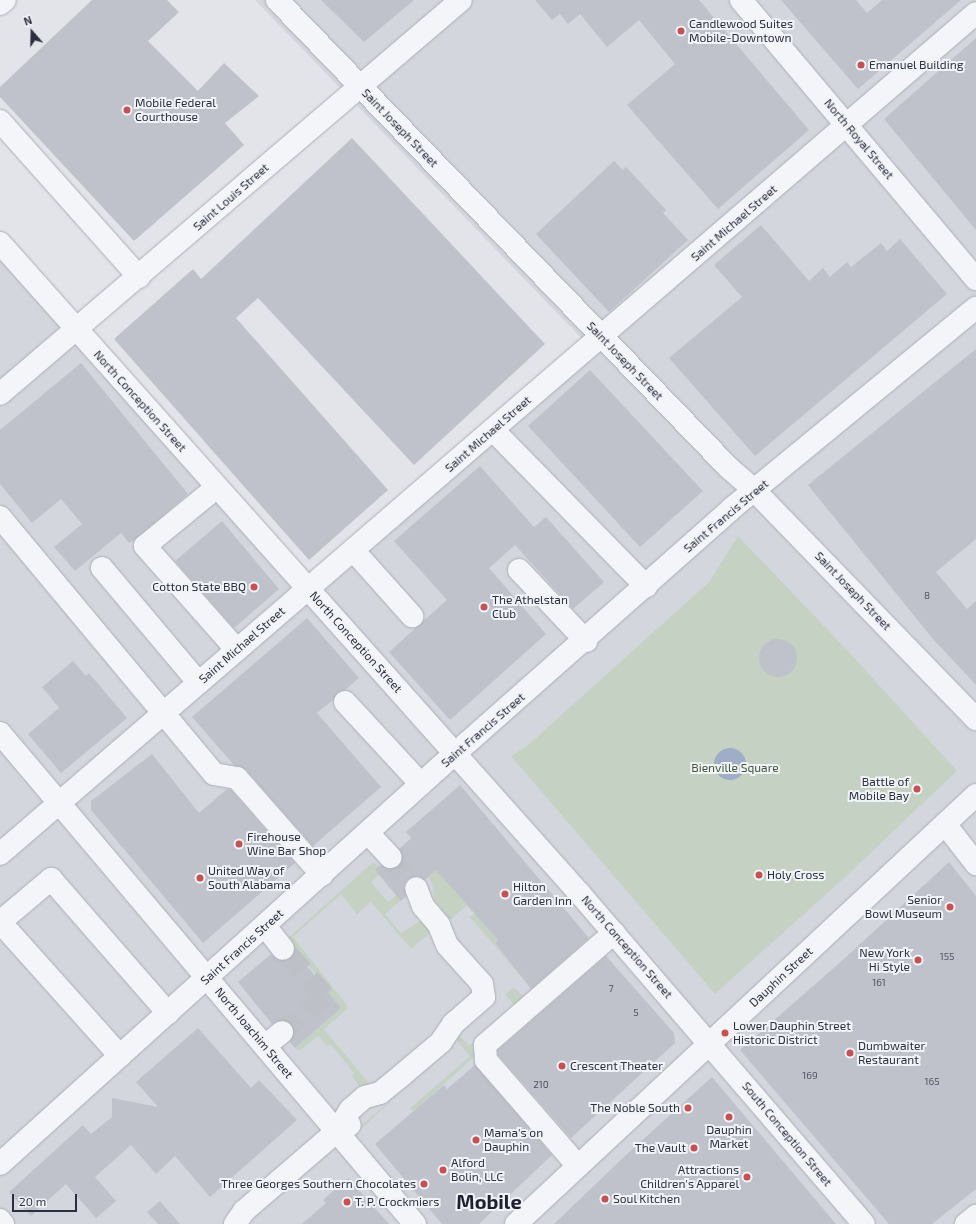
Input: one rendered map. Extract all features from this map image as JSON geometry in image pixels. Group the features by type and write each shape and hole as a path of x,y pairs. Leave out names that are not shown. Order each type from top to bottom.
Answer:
{"street":[{"path":"0,4 5,0"},
{"name":"Saint Joseph Street","path":"277,0 729,468 755,490 976,718"},
{"name":"Saint Louis Street","path":"0,394 461,0"},
{"name":"North Royal Street","path":"741,0 976,279"},
{"name":"Saint Michael Street","path":"0,854 307,588 602,337 976,13"},
{"path":"0,122 139,276"},
{"name":"North Conception Street","path":"0,243 614,933 710,1043"},
{"name":"Saint Francis Street","path":"0,1164 322,875 421,784 586,641 755,490 976,308"},
{"path":"493,430 646,586"},
{"path":"217,487 145,546 237,650"},
{"path":"0,517 214,774 237,778 322,875"},
{"path":"353,550 412,616"},
{"path":"102,568 198,683"},
{"path":"519,570 586,641"},
{"path":"345,702 421,784"},
{"name":"North Joachim Street","path":"0,733 415,1224"},
{"name":"Dauphin Street","path":"516,1224 976,795"},
{"path":"945,824 976,864"},
{"path":"368,833 390,857"},
{"path":"120,1056 0,922 51,879 168,1013"},
{"path":"235,1224 244,1211 337,1131 351,1109 365,1097 380,1093 441,1042 453,1024 484,997 482,984 447,945 439,925 423,906 416,888"},
{"path":"265,926 284,949"},
{"path":"578,1166 486,1060 485,1045 614,933"},
{"path":"265,1046 282,1032"},
{"name":"South Conception Street","path":"710,1043 864,1224"},
{"path":"966,1224 976,1216"},
{"path":"0,1220 3,1224"}],"shaded area":[{"path":"255,0 976,0 976,1224 0,1224 0,232 307,577 584,341"}],"green space":[{"name":"Bienville Square","path":"738,536 848,651 957,771 842,880 715,994 511,756 528,745 709,582"},
{"path":"373,862 385,870 371,882 388,902 401,891 406,896 385,914 401,933 425,918 435,929 411,949 371,902 357,914 341,894 293,937 347,1005 347,1009 324,1029 371,1086 361,1088 352,1076 354,1073 331,1045 327,1046 318,1036 299,1051 295,1048 341,1008 324,988 326,986 286,940"},
{"path":"433,866 467,905 450,920 434,899 433,887 429,877 433,873 430,869"},
{"path":"475,913 498,940 495,944 523,979 470,917"},
{"path":"514,987 526,1000 472,1047 475,1056 413,1112 410,1108 470,1056 455,1039 459,1035 469,1046 516,1007 505,994"},
{"path":"395,1097 362,1128 360,1126"}],"water":[{"path":"730,748 741,753 746,764 741,775 730,780 719,775 714,764 719,753"}],"building":[{"name":"Mobile Federal Courthouse","path":"92,0 167,0 179,12 148,41 198,91 224,63 259,96 225,123 244,145 134,241 0,97 0,87"},
{"path":"321,0 414,0 364,42"},
{"path":"535,0 699,0 809,130 718,209 627,105 675,64 639,20 607,47 580,14 568,24 560,14 552,20"},
{"name":"Emanuel Building","path":"781,0 856,0 867,13 882,0 961,0 858,89"},
{"path":"976,38 976,230 884,119"},
{"path":"352,138 545,344 414,465 258,298 236,318 388,490 309,560 114,339 193,269 201,279"},
{"path":"614,161 623,170 626,167 666,210 663,213 688,240 609,312 536,234"},
{"path":"761,225 809,281 823,268 830,277 847,262 851,267 881,243 887,251 900,239 947,294 755,456 669,358 742,297 714,265"},
{"path":"976,349 976,539 936,572 967,609 976,601 976,685 933,639 808,485"},
{"path":"81,363 188,494 133,541 129,543 121,533 75,571 54,547 82,524 61,499 32,523 0,484 0,430"},
{"path":"590,370 703,491 640,547 528,426"},
{"path":"480,466 534,527 546,517 604,582 573,609 515,545 489,568 546,634 450,720 389,652 447,600 394,541"},
{"path":"222,521 279,589 234,628 175,561"},
{"path":"307,618 359,678 345,690 337,693 333,700 317,713 381,787 313,846 246,770 234,765 192,717"},
{"path":"774,639 782,639 792,644 796,651 796,665 792,672 782,677 774,677 764,672 762,669 759,662 759,654 764,644 767,642"},
{"path":"73,661 86,676 89,673 127,718 61,773 28,734 59,708 42,687"},
{"path":"152,754 199,813 227,789 231,790 295,863 203,943 91,810 91,801"},
{"name":"Hilton Garden Inn","path":"460,785 589,938 531,989 495,943 498,940 436,870 425,880 418,876 407,880 404,886 406,896 401,901 375,870 381,865 392,869 399,866 402,855 399,849 411,838 406,832"},
{"path":"949,862 976,896 976,1189 932,1224 889,1224 740,1050 845,958"},
{"path":"295,951 341,1008 295,1048 290,1042 294,1030 291,1024 280,1020 272,1024 238,982 271,954 278,960 284,961 291,959"},
{"path":"606,956 674,1033 675,1043 571,1138 498,1055 498,1050"},
{"path":"198,1028 251,1088 259,1080 297,1120 210,1197 175,1156 156,1174 131,1145 95,1177 116,1201 96,1218 66,1184 31,1216 9,1192 83,1125 91,1134 112,1117 112,1098 158,1107 136,1082"},
{"path":"475,1065 552,1155 479,1224 442,1224 375,1144 444,1085 447,1089"},
{"path":"712,1077 836,1224 554,1224 627,1154"},
{"name":"T. P. Crockmiers","path":"348,1178 389,1224 302,1224 326,1203 323,1200"},
{"path":"160,1201 180,1224 158,1224 147,1212"}],"tunnel":[{"path":"390,857 416,888"},
{"path":"282,1032 324,996 283,949"}],"place":[{"name":"Candlewood Suites Mobile-Downtown","path":"681,31"},
{"name":"Emanuel Building","path":"861,65"},
{"name":"Mobile Federal Courthouse","path":"127,110"},
{"name":"Cotton State BBQ","path":"254,587"},
{"name":"The Athelstan Club","path":"484,607"},
{"name":"Battle of Mobile Bay","path":"917,789"},
{"name":"Firehouse Wine Bar Shop","path":"239,844"},
{"name":"Holy Cross","path":"759,875"},
{"name":"United Way of South Alabama","path":"200,878"},
{"name":"Hilton Garden Inn","path":"505,894"},
{"name":"Senior Bowl Museum","path":"950,907"},
{"name":"New York Hi Style","path":"918,960"},
{"name":"Lower Dauphin Street Historic District","path":"725,1033"},
{"name":"Dumbwaiter Restaurant","path":"850,1053"},
{"name":"Crescent Theater","path":"562,1066"},
{"name":"The Noble South","path":"688,1108"},
{"name":"Dauphin Market","path":"729,1117"},
{"name":"Mama's on Dauphin","path":"476,1140"},
{"name":"The Vault","path":"694,1148"},
{"name":"Alford Bolin, LLC","path":"443,1170"},
{"name":"Attractions Children's Apparel","path":"747,1177"},
{"name":"Three Georges Southern Chocolates","path":"424,1184"},
{"name":"Soul Kitchen","path":"605,1199"},
{"name":"T. P. Crockmiers","path":"347,1202"}],"district":[{"name":"Mobile","path":"489,1201"}]}
